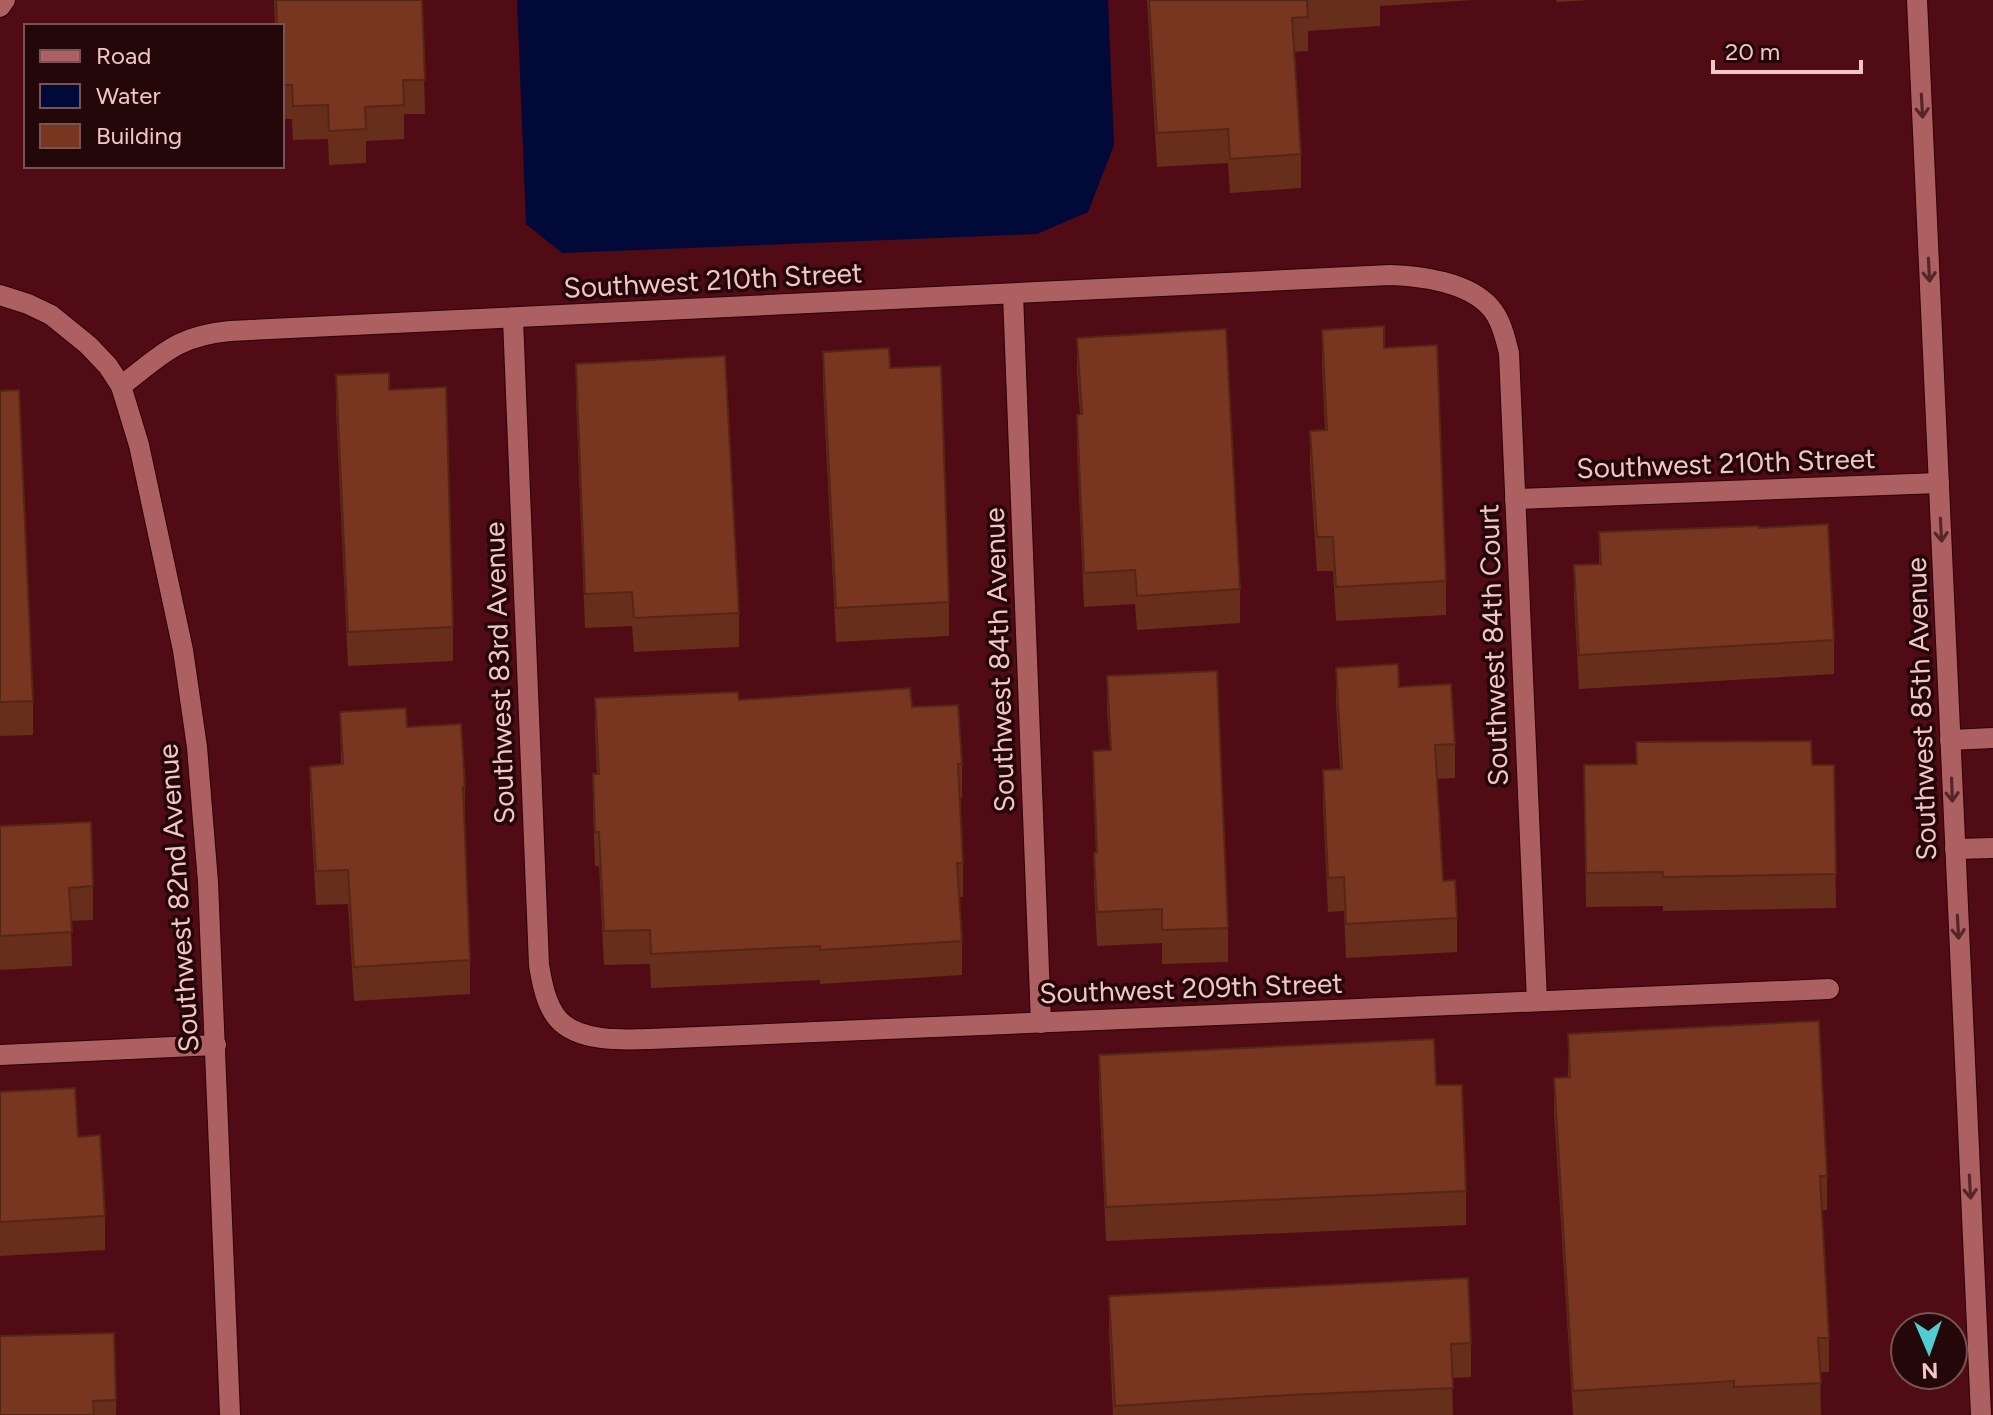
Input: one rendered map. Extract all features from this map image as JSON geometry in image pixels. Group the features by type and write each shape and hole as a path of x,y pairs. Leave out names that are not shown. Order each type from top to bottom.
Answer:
{"street":[{"path":"0,7 5,0"},
{"name":"Southwest 85th Avenue","path":"1917,0 1981,1415"},
{"name":"Southwest 210th Street","path":"121,386 178,342 199,334 1390,275 1427,279 1477,297"},
{"name":"Southwest 84th Avenue","path":"1013,294 1041,1023"},
{"path":"0,295 51,315 88,345 108,366 121,386"},
{"name":"Southwest 84th Court","path":"1477,297 1489,306 1497,318 1509,353 1537,1001"},
{"name":"Southwest 83rd Avenue","path":"513,319 536,920 543,988 560,1021"},
{"name":"Southwest 82nd Avenue","path":"121,386 131,414 157,524 192,699 208,882 230,1415"},
{"name":"Southwest 210th Street","path":"1515,499 1939,483"},
{"path":"1950,740 1993,738"},
{"path":"1955,849 1993,848"},
{"name":"Southwest 209th Street","path":"560,1021 579,1032 625,1040 1829,989"},
{"path":"0,1055 216,1045"}],"water":[{"path":"517,0 1108,0 1114,145 1088,212 1037,234 562,253 526,224"}],"building":[{"path":"276,0 422,0 425,80 403,80 404,105 365,107 366,129 329,131 328,105 293,106 292,85 284,85 284,24 277,24"},
{"path":"1149,0 1307,0 1308,17 1292,18 1301,154 1230,159 1228,129 1157,133"},
{"path":"1384,326 1384,348 1437,345 1446,581 1336,587 1333,537 1317,537 1310,431 1327,430 1322,330"},
{"path":"1226,329 1240,589 1137,596 1135,570 1084,573 1077,415 1082,414 1077,338"},
{"path":"889,348 890,368 941,366 949,602 836,608 823,352"},
{"path":"725,356 739,613 634,618 632,592 585,594 576,364"},
{"path":"389,373 389,390 446,387 453,627 348,632 336,375"},
{"path":"19,390 33,701 0,702 0,391"},
{"path":"1828,524 1834,640 1579,655 1574,565 1601,564 1599,532"},
{"path":"1398,664 1399,687 1451,684 1455,744 1435,745 1443,881 1455,880 1457,918 1346,924 1344,877 1328,878 1323,770 1342,769 1336,668"},
{"path":"1217,671 1228,928 1162,930 1162,909 1097,912 1093,751 1111,750 1107,676"},
{"path":"910,688 912,707 958,705 963,863 957,863 962,941 820,950 820,946 651,954 650,930 604,931 599,832 595,832 593,774 599,774 595,698 738,692 739,700"},
{"path":"406,708 407,727 461,724 470,960 354,967 348,870 316,871 310,767 343,764 340,712"},
{"path":"1811,741 1812,765 1834,765 1836,874 1663,877 1663,872 1586,873 1584,765 1637,764 1636,742"},
{"path":"91,822 93,886 69,888 72,932 0,936 0,826"},
{"path":"1819,1021 1827,1176 1820,1176 1829,1338 1818,1338 1821,1383 1734,1387 1734,1381 1573,1391 1554,1078 1570,1077 1568,1034"},
{"path":"1434,1039 1436,1085 1462,1085 1466,1191 1106,1207 1099,1055"},
{"path":"75,1088 78,1137 100,1135 105,1216 0,1222 0,1092"},
{"path":"1468,1278 1471,1343 1451,1344 1453,1388 1115,1406 1109,1296"},
{"path":"114,1333 116,1400 93,1401 94,1415 0,1415 0,1336"}]}
